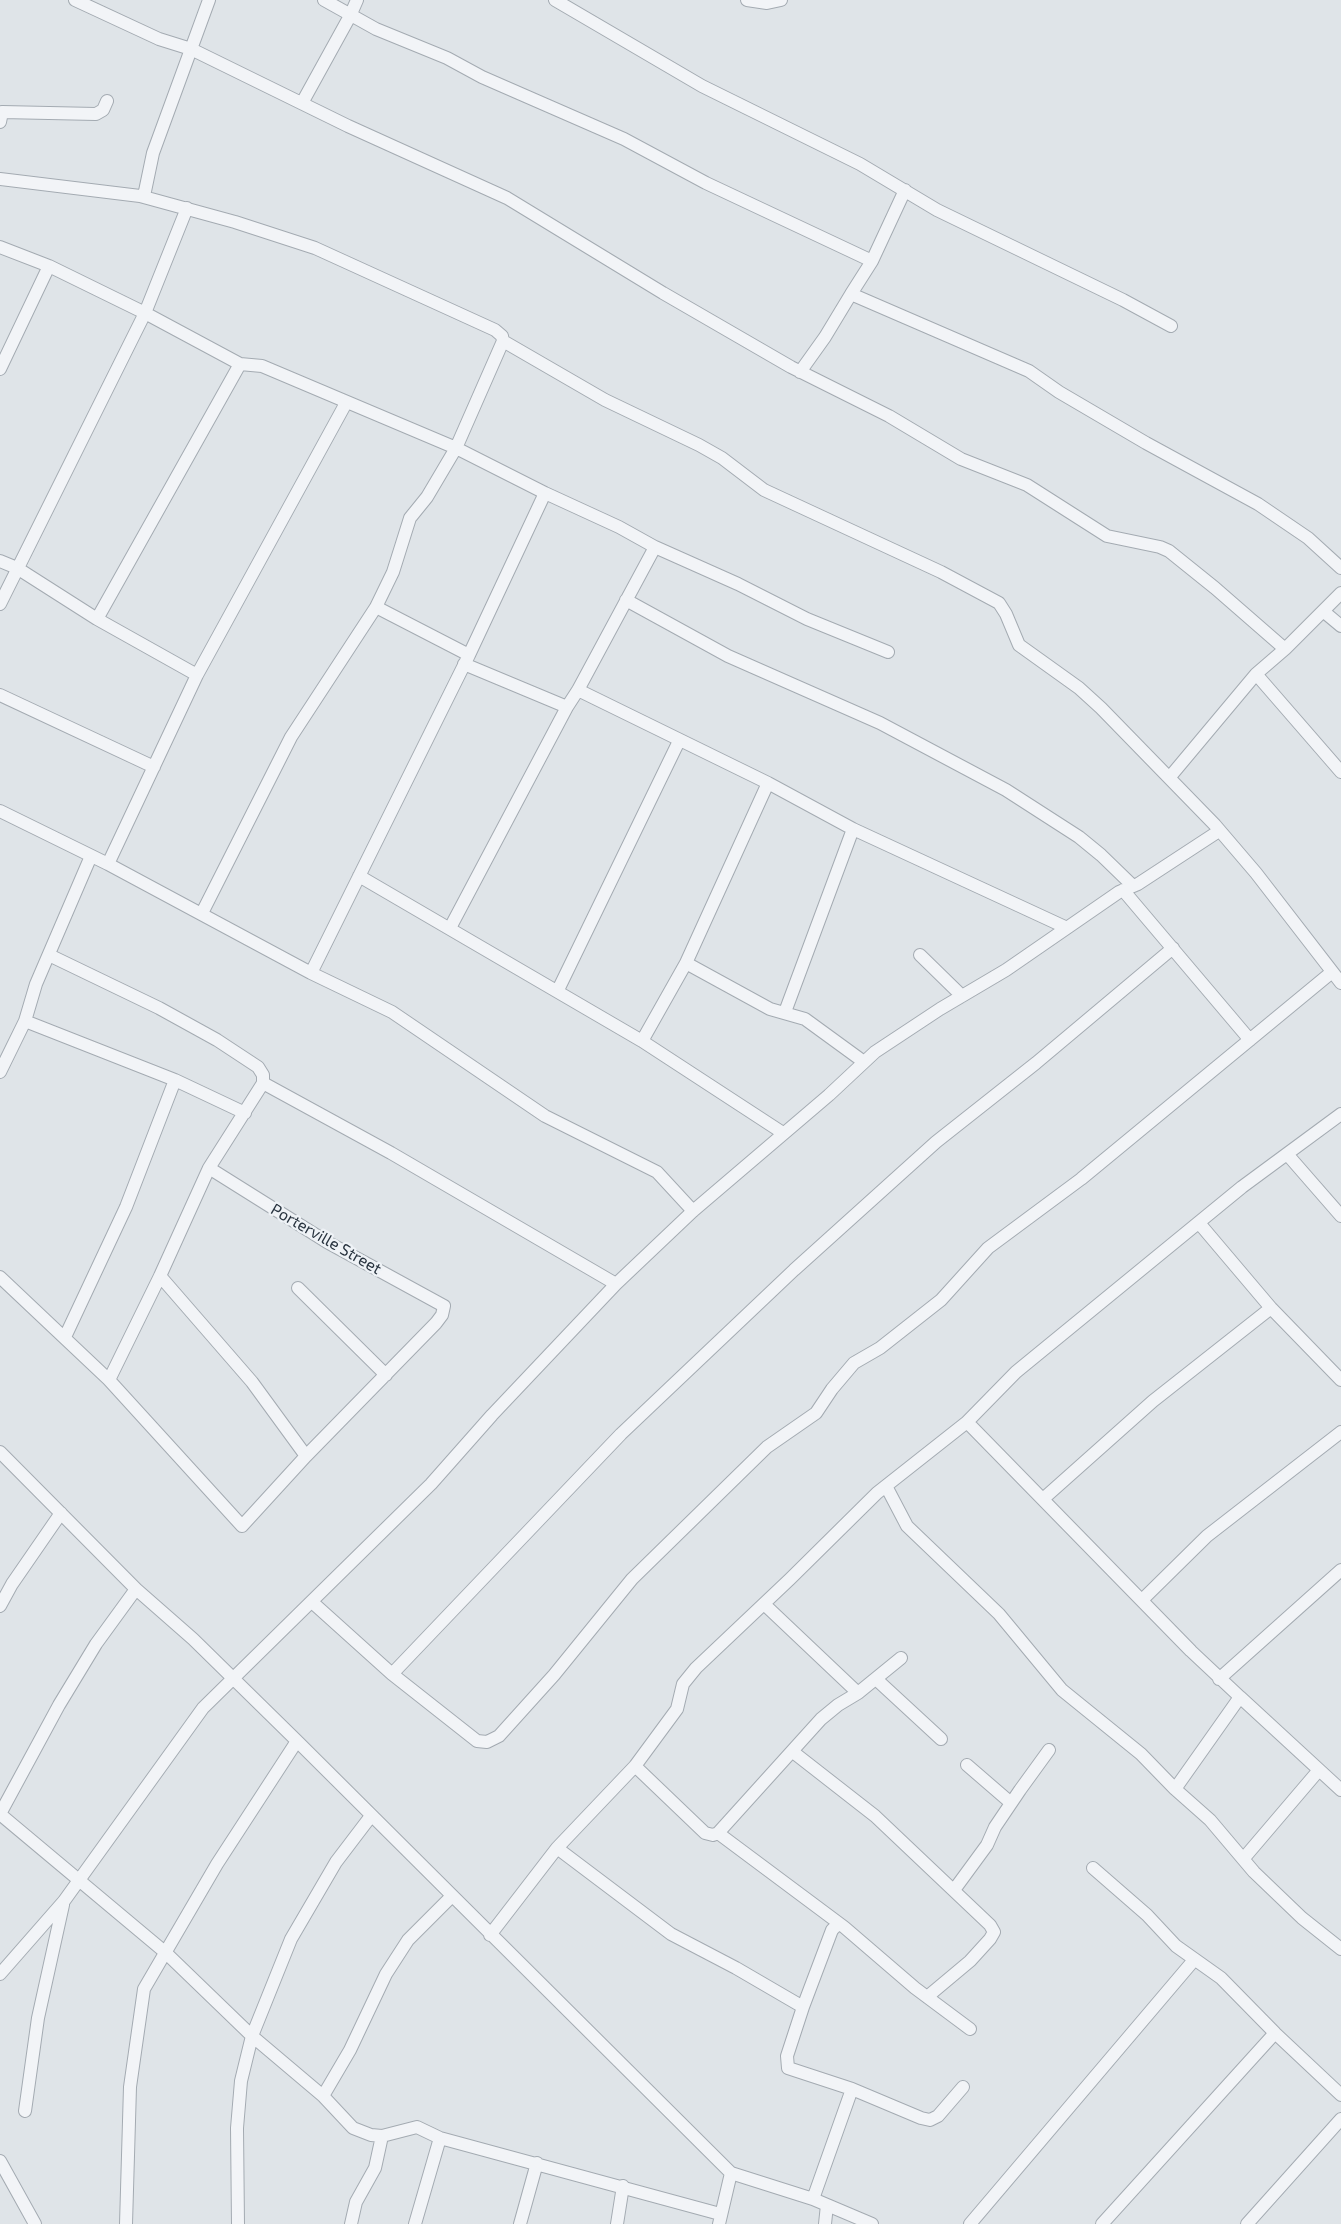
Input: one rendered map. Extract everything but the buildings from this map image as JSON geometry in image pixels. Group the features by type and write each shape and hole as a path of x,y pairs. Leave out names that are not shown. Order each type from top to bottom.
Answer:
{"street":[{"path":"76,0 159,39 191,50 302,104 507,198 800,372 889,416 961,459 1027,485 1107,536 1169,551 1285,649"},
{"path":"144,196 153,153 209,0"},
{"path":"324,0 350,16 624,139 706,183 872,261"},
{"path":"302,104 357,0"},
{"path":"555,0 702,86 860,164 937,210 1124,300 1171,326"},
{"path":"747,0 767,3 781,0"},
{"path":"0,122 2,112 96,114 103,110 107,101"},
{"path":"0,179 144,196 315,248 495,330 502,336 503,341 456,448 411,518 393,572 376,608 291,737 202,913"},
{"path":"800,372 825,337 872,261 905,190"},
{"path":"0,604 145,313 187,208"},
{"path":"0,247 49,266 145,313 240,364 262,366 456,448 619,527 655,548 738,584 807,619 888,652"},
{"path":"0,369 49,266"},
{"path":"851,294 1029,371 1059,392 1146,443 1258,504 1308,538 1341,568"},
{"path":"503,341 605,400 722,458 764,490 940,572 999,603 1019,645 1079,688 1169,778 1256,873 1341,983"},
{"path":"97,619 240,364"},
{"path":"108,864 197,675 346,403"},
{"path":"311,973 545,493"},
{"path":"450,928 567,707 655,548"},
{"path":"0,561 17,568 97,619 197,675"},
{"path":"1169,778 1256,674 1285,649 1341,593"},
{"path":"626,600 728,656 880,723 1006,790 1079,837 1101,855 1173,948 1250,1040"},
{"path":"376,608 466,659 567,707"},
{"path":"1323,611 1341,626"},
{"path":"1256,674 1341,772"},
{"path":"578,690 768,783 853,829 1065,927"},
{"path":"0,695 154,767"},
{"path":"558,990 679,741"},
{"path":"642,1041 686,963 768,783"},
{"path":"0,812 108,864 311,973 392,1011 545,1116 657,1172 693,1211"},
{"path":"785,1012 853,829"},
{"path":"0,1974 64,1901 203,1708 431,1484 616,1284 693,1211 889,1042 1013,966 1065,927 1219,831"},
{"path":"0,1072 25,1021 36,984 90,856"},
{"path":"359,876 558,990 642,1041 783,1133"},
{"path":"392,1674 621,1434 794,1270 936,1142 1036,1063 1173,948"},
{"path":"49,955 159,1008 217,1040 258,1067 263,1075 263,1083 209,1168 109,1380"},
{"path":"920,955 962,996"},
{"path":"686,963 770,1008 813,1023 864,1062"},
{"path":"312,1602 392,1674 477,1741 487,1742 499,1736 554,1676 632,1579 767,1447 816,1413 832,1389 855,1363 880,1348 941,1300 988,1248 1081,1179 1332,972"},
{"path":"25,1021 175,1080 245,1113"},
{"path":"65,1337 126,1207 175,1080"},
{"path":"263,1083 616,1284"},
{"path":"490,1935 557,1848 635,1766 677,1709 683,1684 696,1668 886,1486 967,1422 1016,1372 1199,1223 1341,1114"},
{"path":"1287,1154 1341,1216"},
{"name":"Porterville Street","path":"209,1168 327,1242 444,1306 442,1315 436,1323 386,1375"},
{"path":"1199,1223 1271,1308 1341,1380"},
{"path":"0,1276 109,1380 242,1526 306,1456 386,1375 298,1288"},
{"path":"160,1276 252,1382 306,1456"},
{"path":"1043,1498 1153,1401 1271,1308"},
{"path":"967,1422 1219,1679 1341,1790"},
{"path":"1142,1600 1207,1536 1341,1432"},
{"path":"0,1452 136,1589 193,1639 297,1741 731,2173 813,2199 872,2224"},
{"path":"886,1486 907,1526 999,1614 1062,1690 1142,1754 1175,1789 1210,1820 1254,1872 1302,1918 1341,1949"},
{"path":"0,1606 12,1584 60,1513"},
{"path":"1219,1679 1341,1570"},
{"path":"136,1589 96,1644 59,1705 0,1814 77,1881 166,1953 252,2036 323,2096 354,2128 371,2135 382,2136 417,2127 440,2138 623,2186 720,2219 731,2173"},
{"path":"764,1604 858,1693"},
{"path":"635,1766 705,1833 713,1835 718,1833 821,1719 901,1659"},
{"path":"876,1678 941,1739"},
{"path":"1175,1789 1240,1696"},
{"path":"126,2224 130,2086 141,2005 148,1980 217,1864 297,1741"},
{"path":"954,1890 987,1845 1011,1803 1049,1750"},
{"path":"793,1752 875,1816 990,1925 994,1932 970,1961 927,1997"},
{"path":"967,1766 1011,1803"},
{"path":"1244,1858 1319,1770"},
{"path":"238,2224 237,2128 241,2081 252,2036 291,1939 336,1862 371,1816"},
{"path":"718,1833 844,1927 927,1997 970,2029"},
{"path":"557,1848 671,1934 803,2007"},
{"path":"1093,1868 1147,1915 1176,1946 1221,1978 1341,2095"},
{"path":"323,2096 350,2050 391,1966 408,1940 452,1896"},
{"path":"25,2111 38,2018 64,1901"},
{"path":"838,1924 832,1930 803,2007 787,2056 788,2068 852,2089 930,2120 938,2116 963,2087"},
{"path":"970,2224 1194,1960"},
{"path":"1102,2224 1275,2033"},
{"path":"813,2199 852,2089"},
{"path":"1247,2224 1341,2119"},
{"path":"351,2224 356,2202 375,2168 382,2136"},
{"path":"415,2224 440,2138"},
{"path":"0,2161 34,2224"},
{"path":"520,2224 537,2163"},
{"path":"617,2224 623,2186"},
{"path":"825,2224 827,2205"}]}
